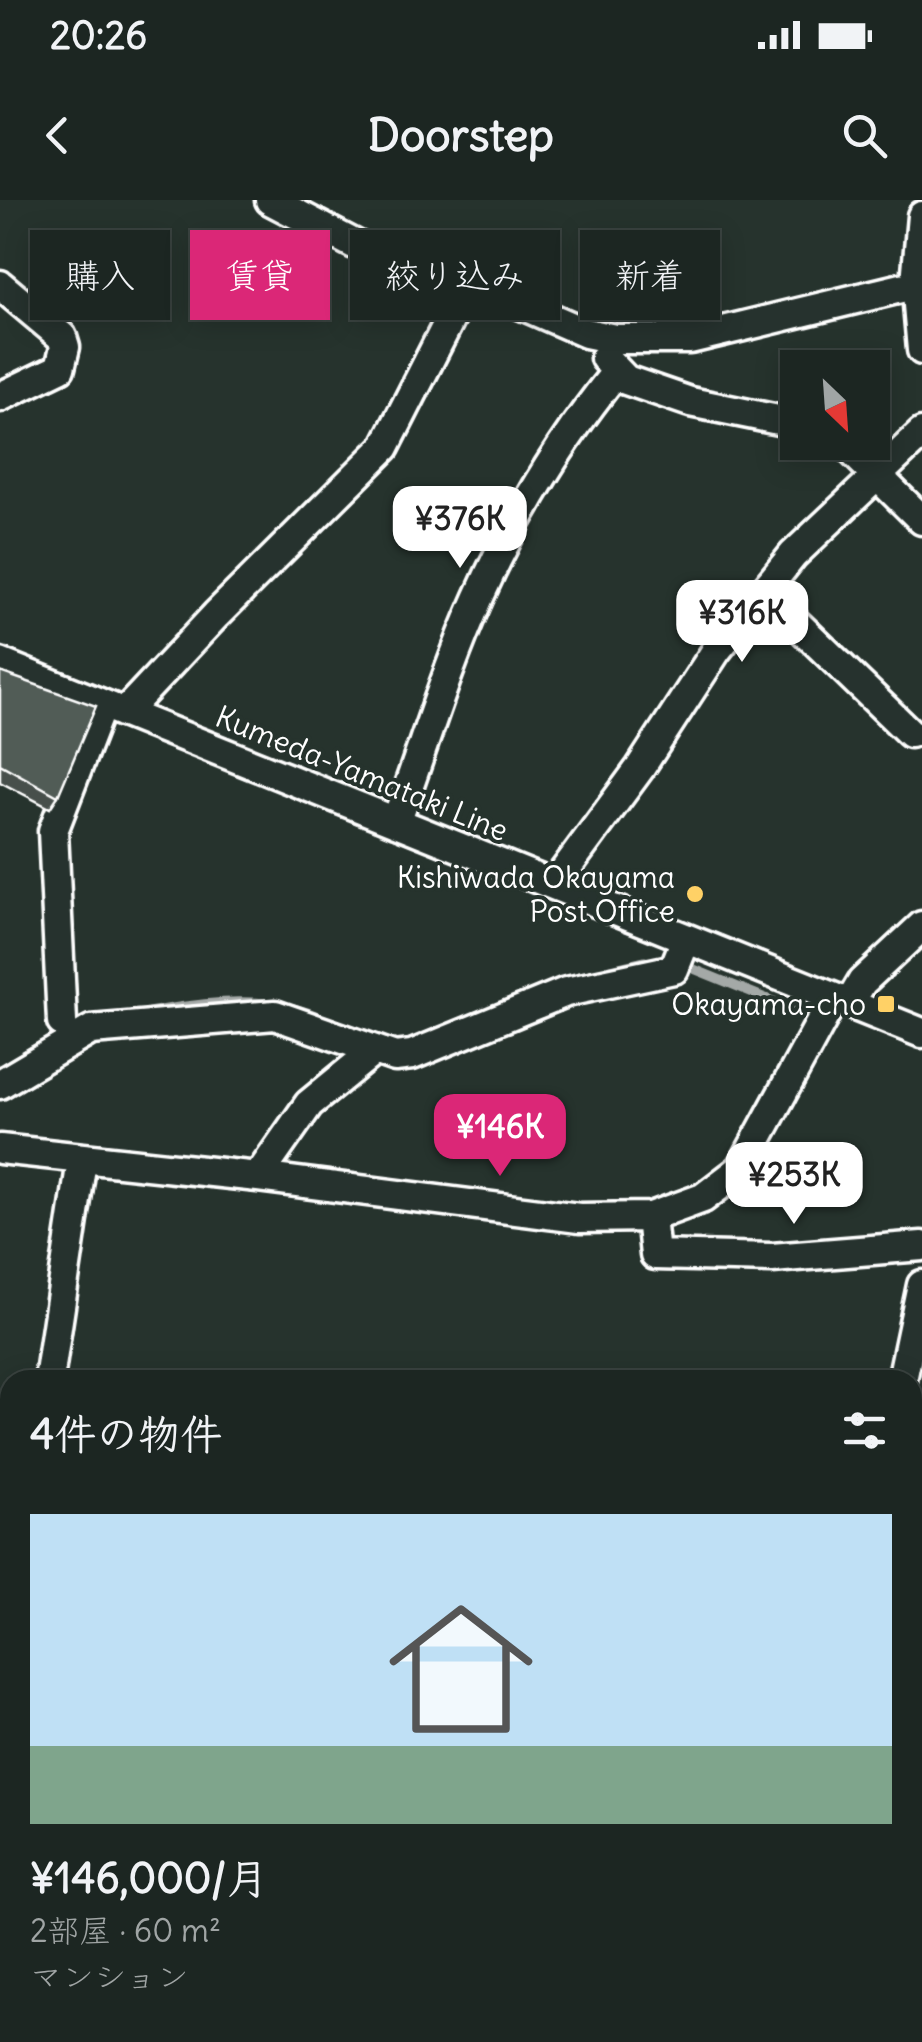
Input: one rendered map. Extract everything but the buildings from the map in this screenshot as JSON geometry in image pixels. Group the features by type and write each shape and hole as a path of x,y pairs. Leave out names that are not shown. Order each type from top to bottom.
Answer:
{"street":[{"path":"270,200 350,241"},
{"path":"922,216 922,350"},
{"path":"556,320 614,340 690,340 919,283"},
{"path":"0,284 62,337 66,347 60,368 0,397"},
{"path":"62,1022 53,831 113,708 216,615 386,447 450,320"},
{"path":"586,333 626,380 690,402 780,420"},
{"path":"396,822 478,599 548,466 617,371"},
{"path":"554,886 640,768 716,651 793,556 922,434"},
{"path":"861,460 922,520"},
{"path":"764,592 910,733"},
{"name":"Kumeda-Yamataki Line","path":"0,663 554,886 680,955 832,998 922,1034"},
{"path":"0,1149 579,1218 651,1218 702,1198 741,1168 832,998 862,982 922,926"},
{"path":"0,1084 91,1030 275,1015 395,1057 412,1055 566,992 680,955"},
{"path":"258,1177 309,1104 375,1050"},
{"path":"50,1370 82,1160"},
{"path":"651,1218 655,1255 772,1258 922,1246"},
{"path":"904,1370 922,1285"}],"waterway":[{"path":"607,970 645,961"},
{"path":"679,963 795,1010 816,997"},
{"path":"148,1012 211,1003 254,1002 315,1015"}],"place":[{"name":"Kishiwada Okayama Post Office","path":"695,894"},
{"name":"Okayama-cho","path":"886,1004"}]}
